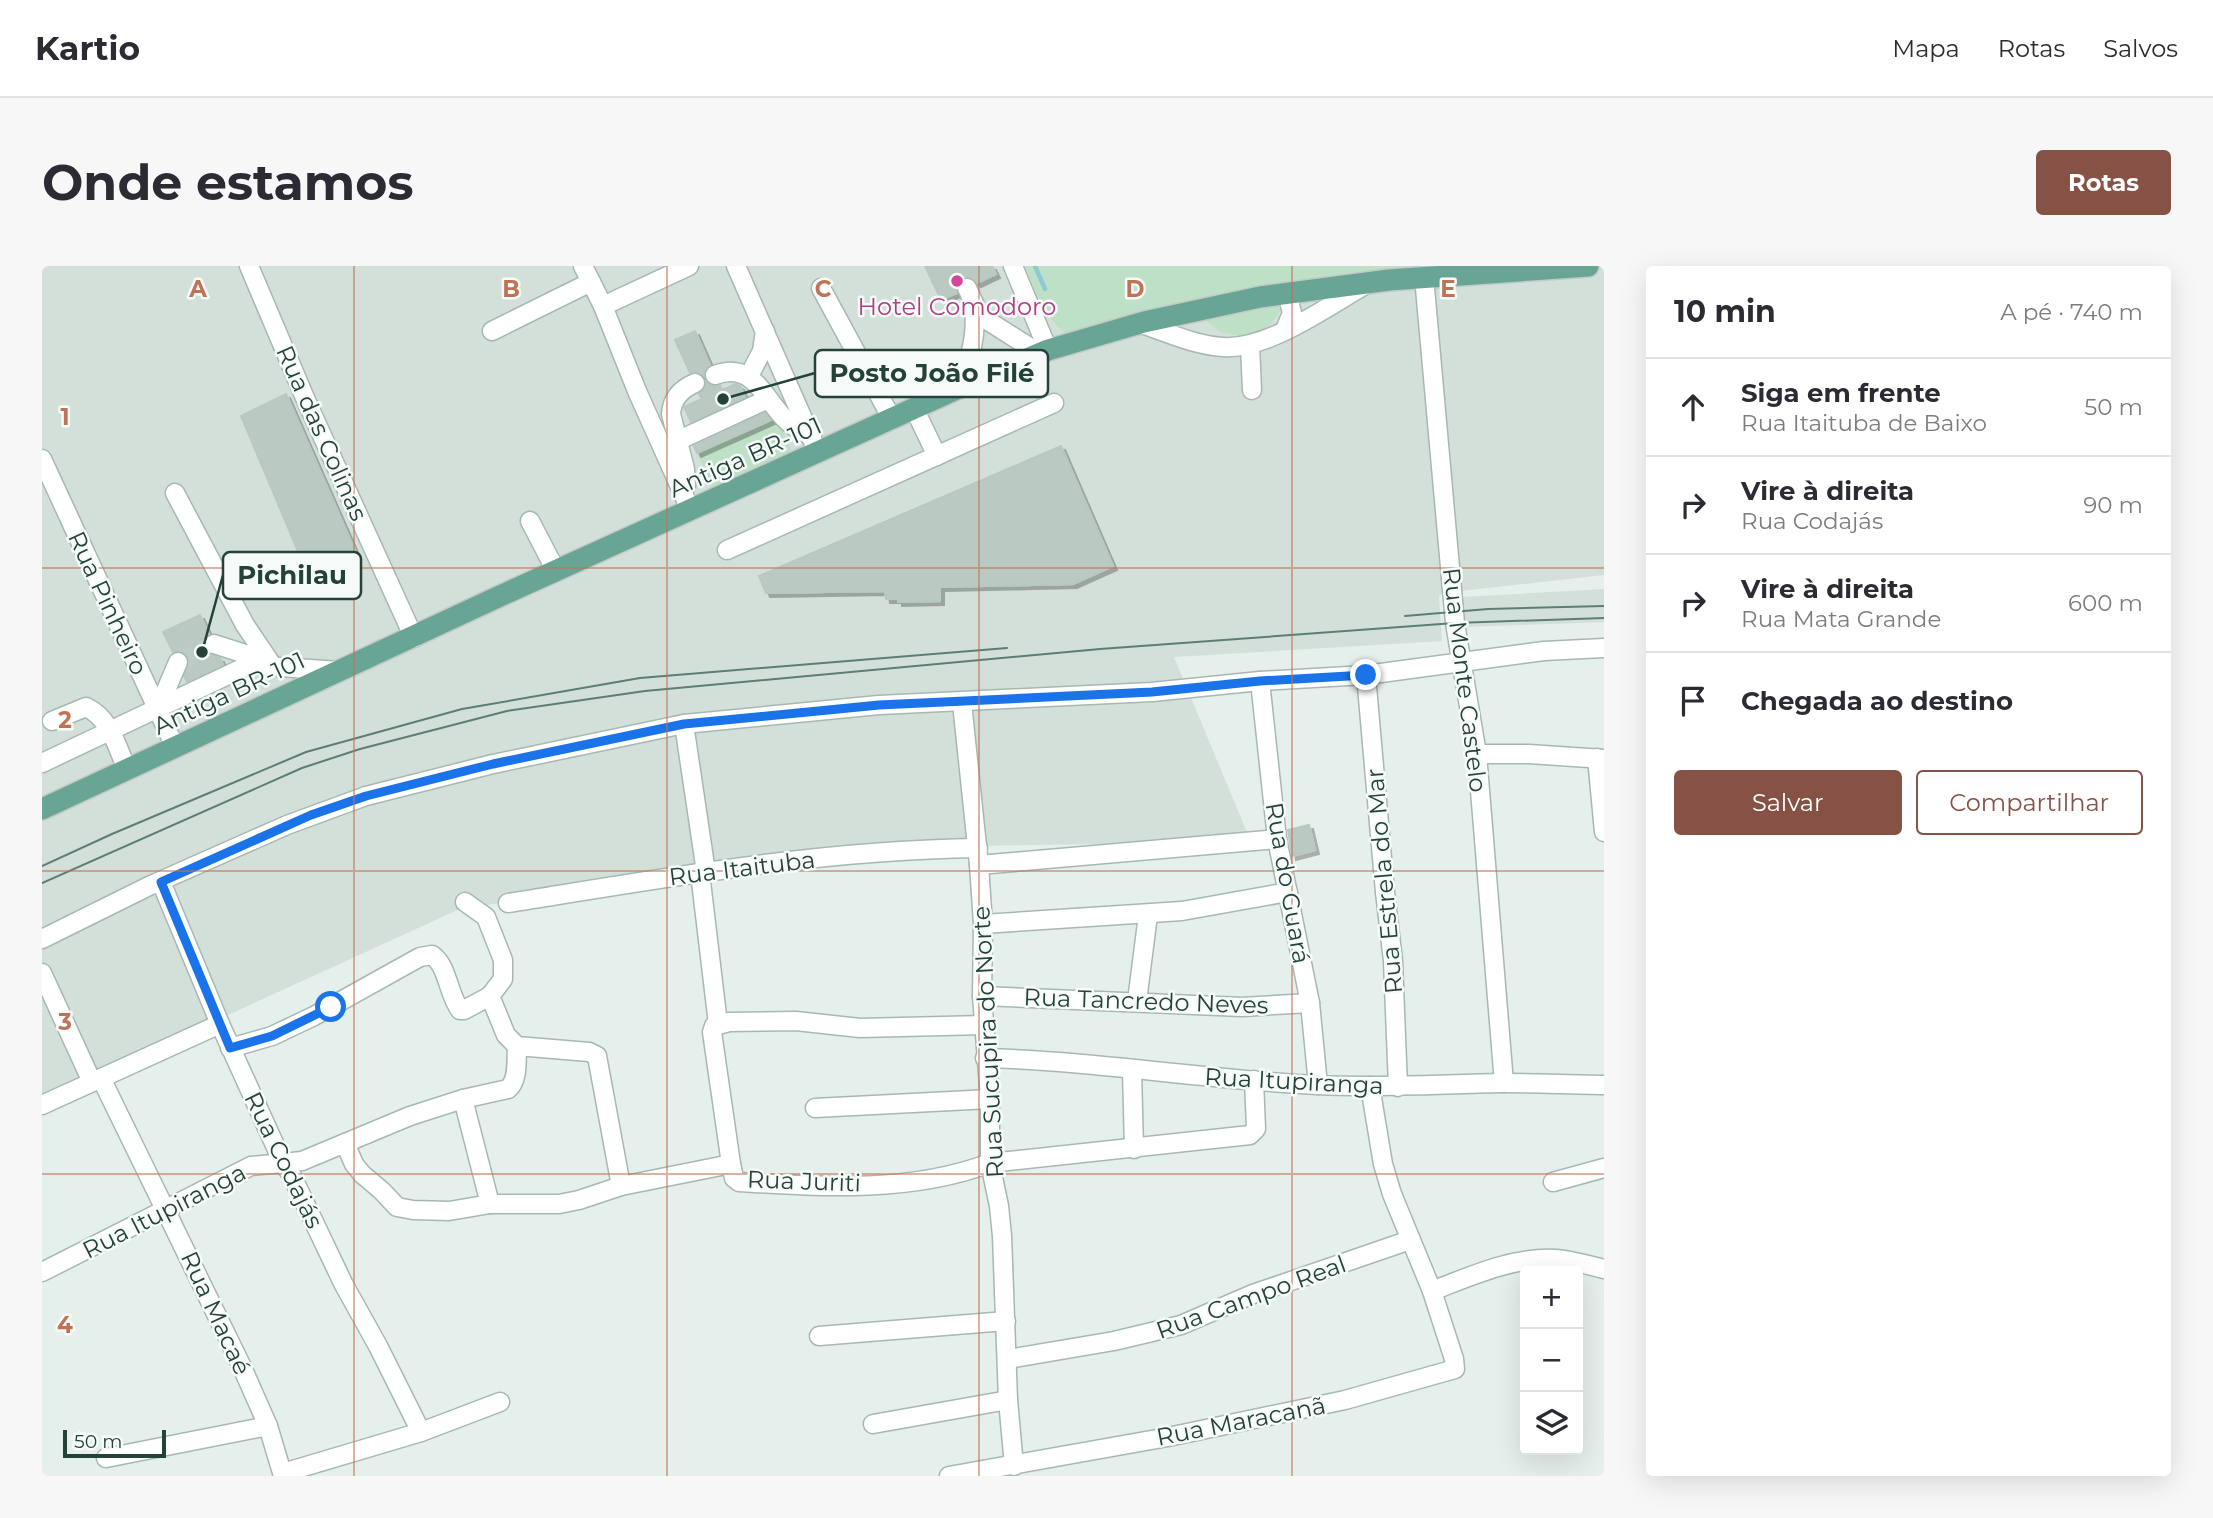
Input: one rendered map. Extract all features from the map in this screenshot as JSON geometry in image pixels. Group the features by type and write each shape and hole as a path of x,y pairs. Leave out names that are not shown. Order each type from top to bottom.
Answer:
{"main road":[{"name":"Antiga BR-101","path":"42,809 556,571 688,503 815,444 843,441 1046,351 1197,309 1287,293 1424,277 1588,266"}],"street":[{"name":"Rua das Colinas","path":"249,266 305,398 414,638"},
{"path":"603,306 689,266"},
{"path":"736,266 815,444"},
{"path":"1013,266 1046,351"},
{"path":"492,331 587,274 688,503"},
{"name":"Rua Monte Castelo","path":"1424,277 1455,623 1477,754 1504,1083"},
{"path":"1139,323 1200,343 1223,347 1250,346 1285,330 1370,282"},
{"path":"821,288 892,419"},
{"path":"1285,330 1292,313 1287,293"},
{"path":"959,388 969,363 974,337 975,315 970,294 979,314 985,319 1031,348 1046,351"},
{"path":"1197,309 1190,324 1200,343"},
{"path":"749,376 762,351 765,330"},
{"path":"1250,346 1252,390"},
{"path":"715,375 733,371 749,376 785,420 815,444"},
{"path":"688,503 685,469 671,405 677,395 695,383"},
{"path":"677,441 768,399"},
{"path":"727,550 1054,403"},
{"path":"914,408 937,456"},
{"name":"Rua Pinheiro","path":"42,459 175,747"},
{"path":"175,493 245,625 276,664"},
{"path":"530,521 556,571"},
{"path":"214,644 276,664"},
{"path":"42,939 100,909 311,815 366,796 493,764 684,724 879,705 1152,692 1260,681 1366,675 1544,650 1604,648"},
{"path":"158,709 178,662"},
{"path":"42,763 249,665 276,664 340,671"},
{"name":"Rua Estrela do Mar","path":"1366,675 1393,961 1398,1087"},
{"name":"Rua do Guará","path":"1260,681 1277,839 1310,1003 1318,1085"},
{"name":"Rua Sucupira do Norte","path":"962,703 979,856 983,923 982,996 990,1099 990,1163 1002,1236 1008,1399 1014,1466"},
{"path":"52,721 86,707 98,713 127,770"},
{"path":"684,724 724,1023"},
{"path":"1477,754 1600,759 1604,832"},
{"name":"Rua Itaituba","path":"508,903 767,862 908,849 979,856 1277,839"},
{"name":"Rua Codajás","path":"161,882 230,1048 283,1163 421,1432"},
{"path":"983,923 1092,915 1148,915 1288,892"},
{"path":"230,1048 272,1036 303,1022 410,961 428,955 440,961 458,1008 464,1010 490,996 503,979 503,960 486,917 465,902"},
{"path":"1137,1001 1148,915"},
{"name":"Rua Macaé","path":"42,973 214,1307 268,1426 283,1475"},
{"path":"490,996 506,1035 517,1046 595,1054 621,1186"},
{"name":"Rua Tancredo Neves","path":"982,996 1242,1007 1310,1003"},
{"path":"731,1164 712,1028 724,1023 796,1021 860,1028 984,1025"},
{"path":"42,1105 220,1024"},
{"name":"Rua Itupiranga","path":"42,1272 251,1166 302,1161 410,1116 510,1088 514,1084 517,1046"},
{"name":"Rua Itupiranga","path":"985,1058 1070,1062 1132,1070 1318,1085 1604,1085"},
{"path":"1132,1070 1134,1149"},
{"name":"Rua Juriti","path":"345,1143 356,1168 397,1207 413,1210 449,1211 490,1204 559,1203 579,1200 621,1186 731,1164 734,1178 739,1182 813,1187 928,1180 957,1175 990,1163 1252,1134 1256,1129 1254,1080"},
{"path":"1370,1086 1383,1164 1396,1208 1432,1291 1500,1266 1528,1261 1556,1259 1604,1269"},
{"path":"463,1099 490,1204"},
{"path":"815,1108 990,1099"},
{"path":"1553,1182 1604,1168"},
{"name":"Rua Campo Real","path":"1008,1359 1114,1341 1181,1325 1253,1294 1410,1240"},
{"name":"Rua Maracanã","path":"1014,1466 1345,1400 1453,1370 1456,1367 1454,1359 1432,1291"},
{"path":"820,1336 1006,1321"},
{"path":"873,1424 1008,1399"},
{"path":"283,1475 421,1432 500,1402"},
{"path":"106,1458 268,1426"},
{"path":"949,1476 1014,1466"}],"shaded area":[{"path":"42,266 1604,266 1604,575 1442,593 1439,597 1442,641 1174,657 1251,842 958,846 462,908 42,1100"},
{"path":"1604,589 1604,622 1465,627 1462,597"}],"green space":[{"path":"1025,266 1559,266 1370,282 1079,341 1051,319"},
{"path":"1282,305 1273,321 1250,334 1222,332 1204,319"},
{"path":"777,418 792,452 712,487 697,453"}],"building":[{"name":"Hotel Comodoro","path":"925,266 992,266 996,274 977,283 969,277 962,278 956,286 957,293 941,300"},
{"path":"695,331 710,365 704,371 704,376 696,372 690,373 675,340"},
{"path":"706,382 712,386 720,385 722,390 736,384 740,386 745,397 691,422 684,407 702,399 699,394 705,389"},
{"path":"286,394 357,555 311,582 241,416"},
{"path":"765,413 771,420 697,453 694,446"},
{"path":"1061,446 1113,566 1073,584 940,587 940,601 898,602 898,599 886,599 885,591 766,593 759,576"},
{"path":"200,615 209,634 203,640 203,647 210,655 220,658 223,665 187,682 184,676 189,666 187,656 182,651 173,652 163,632"},
{"path":"1309,825 1315,850 1292,856 1288,830"}],"waterway":[{"path":"1035,266 1045,289"}],"tunnel":[{"path":"178,662 214,644"}],"tram line":[{"path":"1405,616 1488,609 1604,606"},
{"path":"42,883 302,768 360,749 507,711 645,691 1100,649 1455,623 1604,618"},
{"path":"42,866 306,752 462,709 640,678 1007,648"}],"place":[{"name":"Hotel Comodoro","path":"957,281"},
{"name":"Posto João Filé","path":"723,399"},
{"name":"Pichilau","path":"202,652"}],"route":[{"path":"331,1007 272,1036 230,1048 161,882 287,825 366,796 493,764 684,724 879,705 1152,692 1260,681 1366,675"}]}
